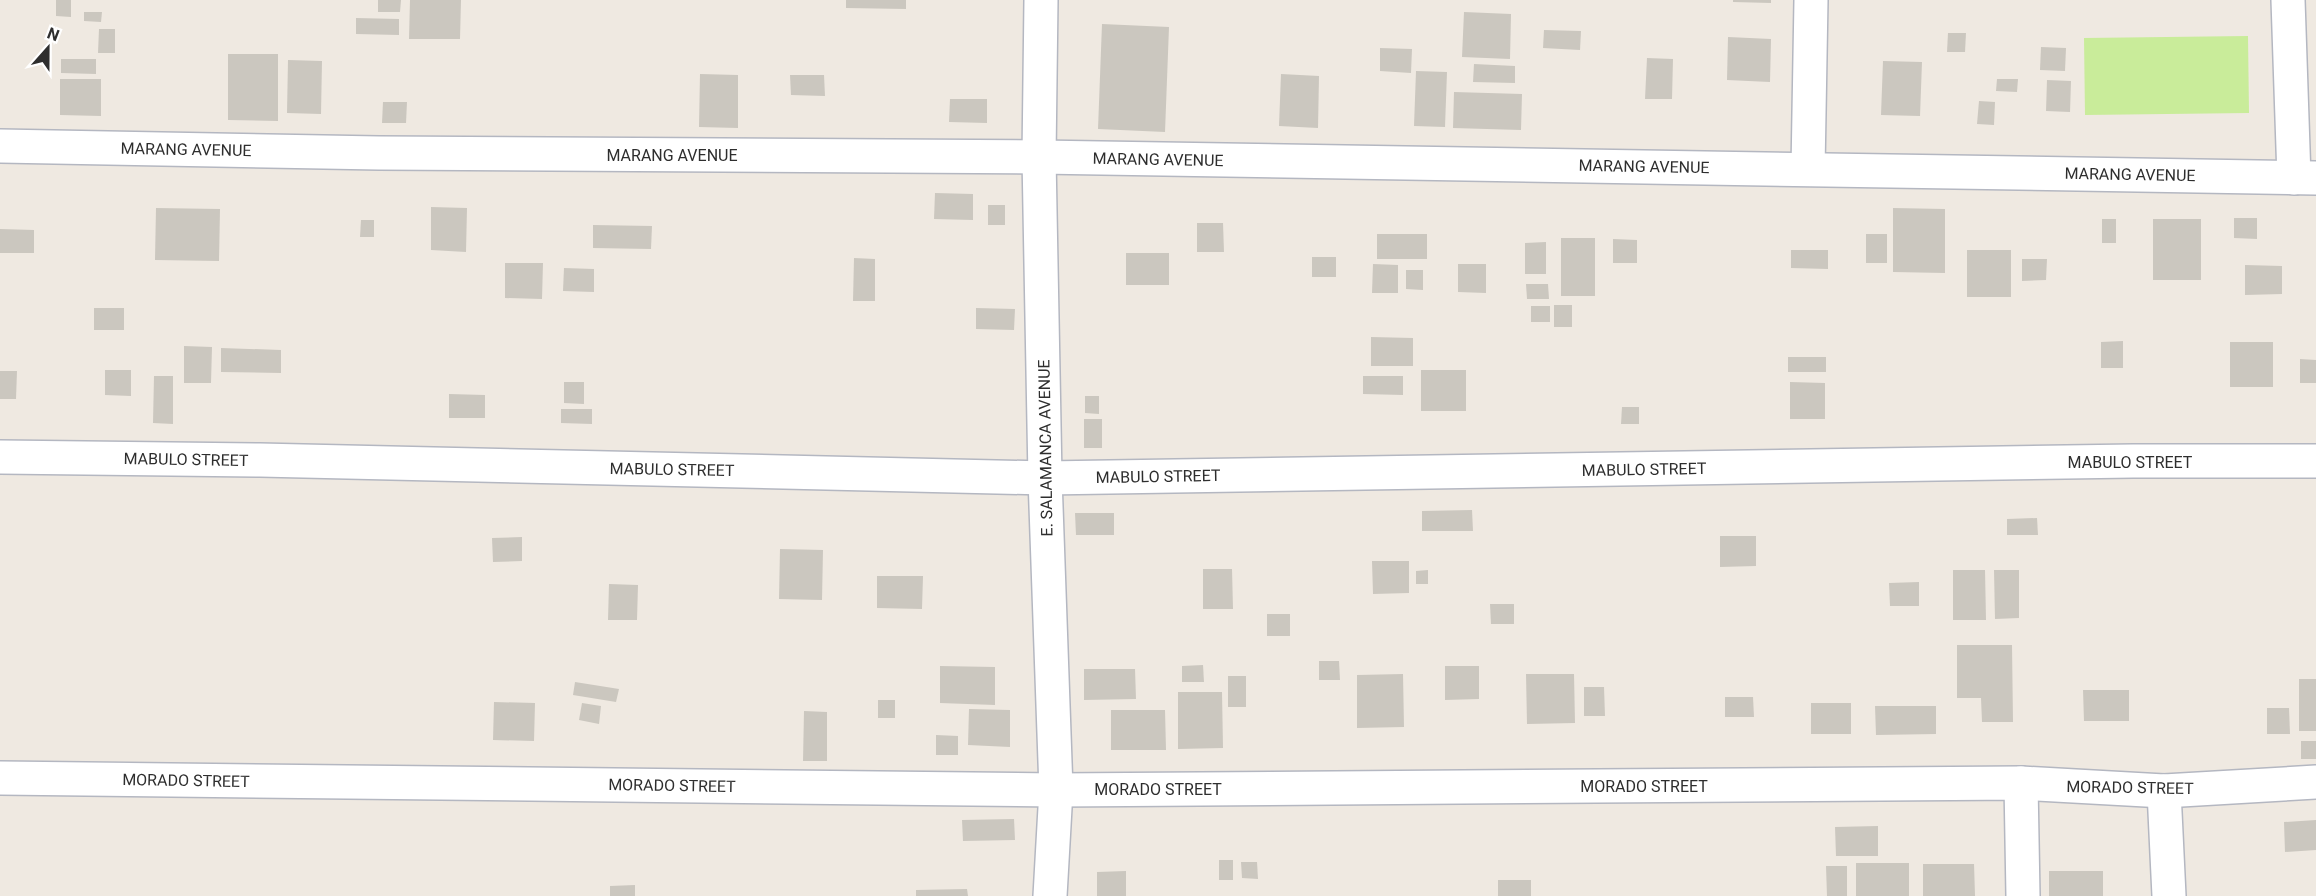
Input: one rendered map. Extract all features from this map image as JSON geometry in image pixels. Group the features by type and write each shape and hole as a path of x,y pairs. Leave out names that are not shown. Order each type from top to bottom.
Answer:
{"street":[{"name":"E. SALAMANCA AVENUE","path":"1041,0 1039,157 1045,478 1056,790 1050,896"},
{"path":"1808,169 1811,0"},
{"path":"2288,0 2305,178"},
{"name":"MARANG AVENUE","path":"0,146 379,153 1039,157 2305,178"},
{"name":"MABULO STREET","path":"0,457 260,460 1045,478 2133,461 2316,461"},
{"name":"MORADO STREET","path":"0,778 1056,790 2021,783 2164,791 2316,782"},
{"path":"2021,783 2023,896"},
{"path":"2164,791 2169,896"}],"green space":[{"path":"2248,36 2249,113 2085,115 2084,38"}],"building":[{"path":"56,0 71,0 71,17 56,16"},
{"path":"378,0 401,0 400,12 378,12"},
{"path":"410,0 461,0 460,39 409,39"},
{"path":"846,0 906,0 906,9 846,8"},
{"path":"1733,0 1771,0 1771,3 1733,2"},
{"path":"84,12 102,12 101,22 84,21"},
{"path":"1464,12 1511,14 1510,59 1462,57"},
{"path":"356,18 399,19 399,35 356,34"},
{"path":"1102,24 1169,27 1165,132 1098,129"},
{"path":"99,29 115,29 115,53 98,53"},
{"path":"1544,30 1581,31 1580,50 1543,48"},
{"path":"1948,33 1966,33 1965,52 1947,52"},
{"path":"1728,37 1771,39 1770,82 1727,80"},
{"path":"2041,47 2066,48 2065,71 2040,70"},
{"path":"1380,48 1412,49 1411,73 1380,71"},
{"path":"228,54 278,54 278,121 228,120"},
{"path":"1647,58 1673,59 1672,99 1645,99"},
{"path":"61,59 96,59 96,74 61,73"},
{"path":"288,60 322,61 321,114 287,113"},
{"path":"1883,61 1922,62 1920,116 1881,115"},
{"path":"1474,64 1515,66 1515,83 1473,82"},
{"path":"1416,71 1447,72 1445,127 1414,126"},
{"path":"700,74 738,75 738,128 699,127"},
{"path":"1281,74 1319,76 1318,128 1279,126"},
{"path":"790,75 824,75 825,96 791,95"},
{"path":"60,79 101,79 101,116 60,115"},
{"path":"1997,79 2018,79 2017,92 1996,91"},
{"path":"2047,80 2071,81 2070,112 2046,111"},
{"path":"1454,92 1522,94 1521,130 1453,128"},
{"path":"950,99 987,99 987,123 949,122"},
{"path":"1979,101 1995,102 1994,125 1977,124"},
{"path":"383,102 407,102 406,123 382,123"},
{"path":"935,193 973,194 973,220 934,219"},
{"path":"988,205 1005,205 1005,225 988,225"},
{"path":"431,207 467,208 466,252 431,250"},
{"path":"156,208 220,209 219,261 155,260"},
{"path":"1893,208 1945,209 1945,273 1893,272"},
{"path":"2234,218 2257,218 2257,239 2234,238"},
{"path":"2102,219 2116,219 2116,243 2102,243"},
{"path":"2153,219 2201,219 2201,280 2153,280"},
{"path":"361,220 374,220 374,237 360,237"},
{"path":"1197,223 1223,223 1224,252 1197,252"},
{"path":"593,225 652,226 651,249 593,248"},
{"path":"0,229 34,230 34,253 0,253"},
{"path":"1377,234 1427,234 1427,259 1377,259"},
{"path":"1866,234 1887,234 1887,263 1866,263"},
{"path":"1561,238 1595,238 1595,296 1561,296"},
{"path":"1613,239 1637,240 1637,263 1613,263"},
{"path":"1546,242 1546,274 1525,274 1525,243"},
{"path":"1791,250 1828,250 1828,269 1791,268"},
{"path":"1967,250 2011,250 2011,297 1967,297"},
{"path":"1126,253 1169,253 1169,285 1126,285"},
{"path":"1312,257 1336,257 1336,277 1312,277"},
{"path":"854,258 875,259 875,301 853,301"},
{"path":"2022,259 2047,259 2046,280 2022,281"},
{"path":"505,263 543,263 542,299 505,298"},
{"path":"1373,264 1398,265 1398,293 1372,293"},
{"path":"1458,264 1486,264 1486,293 1458,292"},
{"path":"2245,265 2282,266 2282,294 2245,295"},
{"path":"564,268 594,269 594,292 563,291"},
{"path":"1406,270 1423,270 1423,290 1406,289"},
{"path":"1526,284 1548,284 1549,299 1527,299"},
{"path":"1554,305 1572,305 1572,327 1554,327"},
{"path":"1531,306 1550,306 1550,322 1531,322"},
{"path":"94,308 124,308 124,330 94,330"},
{"path":"976,308 1015,309 1014,330 976,329"},
{"path":"1371,337 1413,338 1413,366 1371,366"},
{"path":"2123,341 2123,368 2101,368 2101,342"},
{"path":"2230,342 2273,342 2273,387 2230,387"},
{"path":"184,346 212,347 211,383 184,383"},
{"path":"221,348 281,350 281,373 221,372"},
{"path":"1788,357 1826,357 1826,372 1788,372"},
{"path":"2300,359 2316,360 2316,383 2300,383"},
{"path":"105,370 131,370 131,396 105,395"},
{"path":"1421,370 1466,370 1466,411 1421,411"},
{"path":"0,371 17,371 16,399 0,399"},
{"path":"154,376 173,376 173,424 153,423"},
{"path":"1363,376 1403,376 1403,395 1363,394"},
{"path":"564,382 584,382 584,404 564,403"},
{"path":"1790,382 1825,383 1825,419 1790,419"},
{"path":"449,394 485,395 485,418 449,418"},
{"path":"1085,396 1099,396 1099,414 1085,413"},
{"path":"1622,407 1639,407 1639,424 1621,424"},
{"path":"561,409 592,409 592,424 561,423"},
{"path":"1084,419 1102,419 1102,448 1084,448"},
{"path":"1472,510 1473,531 1422,531 1422,511"},
{"path":"1075,513 1114,513 1114,535 1076,535"},
{"path":"2037,518 2038,535 2007,535 2007,519"},
{"path":"1720,536 1756,536 1756,566 1720,567"},
{"path":"522,537 522,561 493,562 492,538"},
{"path":"780,549 823,550 822,600 779,599"},
{"path":"1372,561 1409,561 1409,593 1373,594"},
{"path":"1203,569 1232,569 1233,609 1203,609"},
{"path":"1428,570 1428,584 1416,584 1416,571"},
{"path":"1953,570 1985,570 1986,620 1953,620"},
{"path":"1994,570 2019,570 2019,618 1995,619"},
{"path":"877,576 923,576 922,609 877,608"},
{"path":"1919,582 1919,606 1890,606 1889,583"},
{"path":"609,584 638,585 637,620 608,620"},
{"path":"1490,604 1514,604 1514,624 1491,624"},
{"path":"1267,614 1290,614 1290,636 1267,636"},
{"path":"1957,645 2012,645 2013,722 1982,722 1981,698 1957,698"},
{"path":"1319,661 1339,661 1340,680 1319,680"},
{"path":"1203,665 1204,682 1182,682 1182,666"},
{"path":"940,666 995,667 995,705 940,703"},
{"path":"1445,666 1479,666 1479,699 1445,700"},
{"path":"1084,669 1135,669 1136,699 1084,700"},
{"path":"1403,674 1404,727 1357,728 1357,675"},
{"path":"1526,674 1574,674 1575,723 1527,724"},
{"path":"1228,676 1246,676 1246,707 1228,707"},
{"path":"2299,679 2316,679 2316,731 2299,731"},
{"path":"575,682 619,689 616,702 573,695"},
{"path":"1584,687 1604,687 1605,716 1584,716"},
{"path":"2083,690 2129,690 2129,721 2084,721"},
{"path":"1178,692 1222,692 1223,748 1178,749"},
{"path":"1725,697 1753,697 1754,717 1725,717"},
{"path":"878,700 895,700 895,718 878,718"},
{"path":"494,702 535,703 534,741 493,740"},
{"path":"582,703 601,706 599,724 579,720"},
{"path":"1811,703 1851,703 1851,734 1811,734"},
{"path":"1875,706 1936,706 1936,734 1876,735"},
{"path":"2267,708 2289,708 2290,734 2267,734"},
{"path":"969,709 1010,710 1010,747 968,745"},
{"path":"1111,710 1165,710 1166,750 1111,750"},
{"path":"804,711 827,712 827,761 803,761"},
{"path":"936,735 958,736 958,755 936,755"},
{"path":"2301,741 2316,741 2316,759 2301,759"},
{"path":"1014,819 1015,840 963,841 962,820"},
{"path":"2316,820 2316,850 2285,852 2284,822"},
{"path":"1878,826 1878,856 1836,856 1835,827"},
{"path":"1219,860 1233,860 1233,880 1219,880"},
{"path":"1241,862 1257,862 1258,879 1242,878"},
{"path":"1856,863 1909,863 1909,896 1856,896"},
{"path":"1923,864 1974,864 1975,896 1923,896"},
{"path":"1826,866 1847,866 1847,896 1827,896"},
{"path":"1126,871 1126,896 1097,896 1097,872"},
{"path":"2049,871 2103,871 2103,896 2049,896"},
{"path":"1498,880 1531,880 1531,896 1498,896"},
{"path":"635,885 635,896 610,896 610,886"},
{"path":"967,889 968,896 916,896 916,890"}]}
